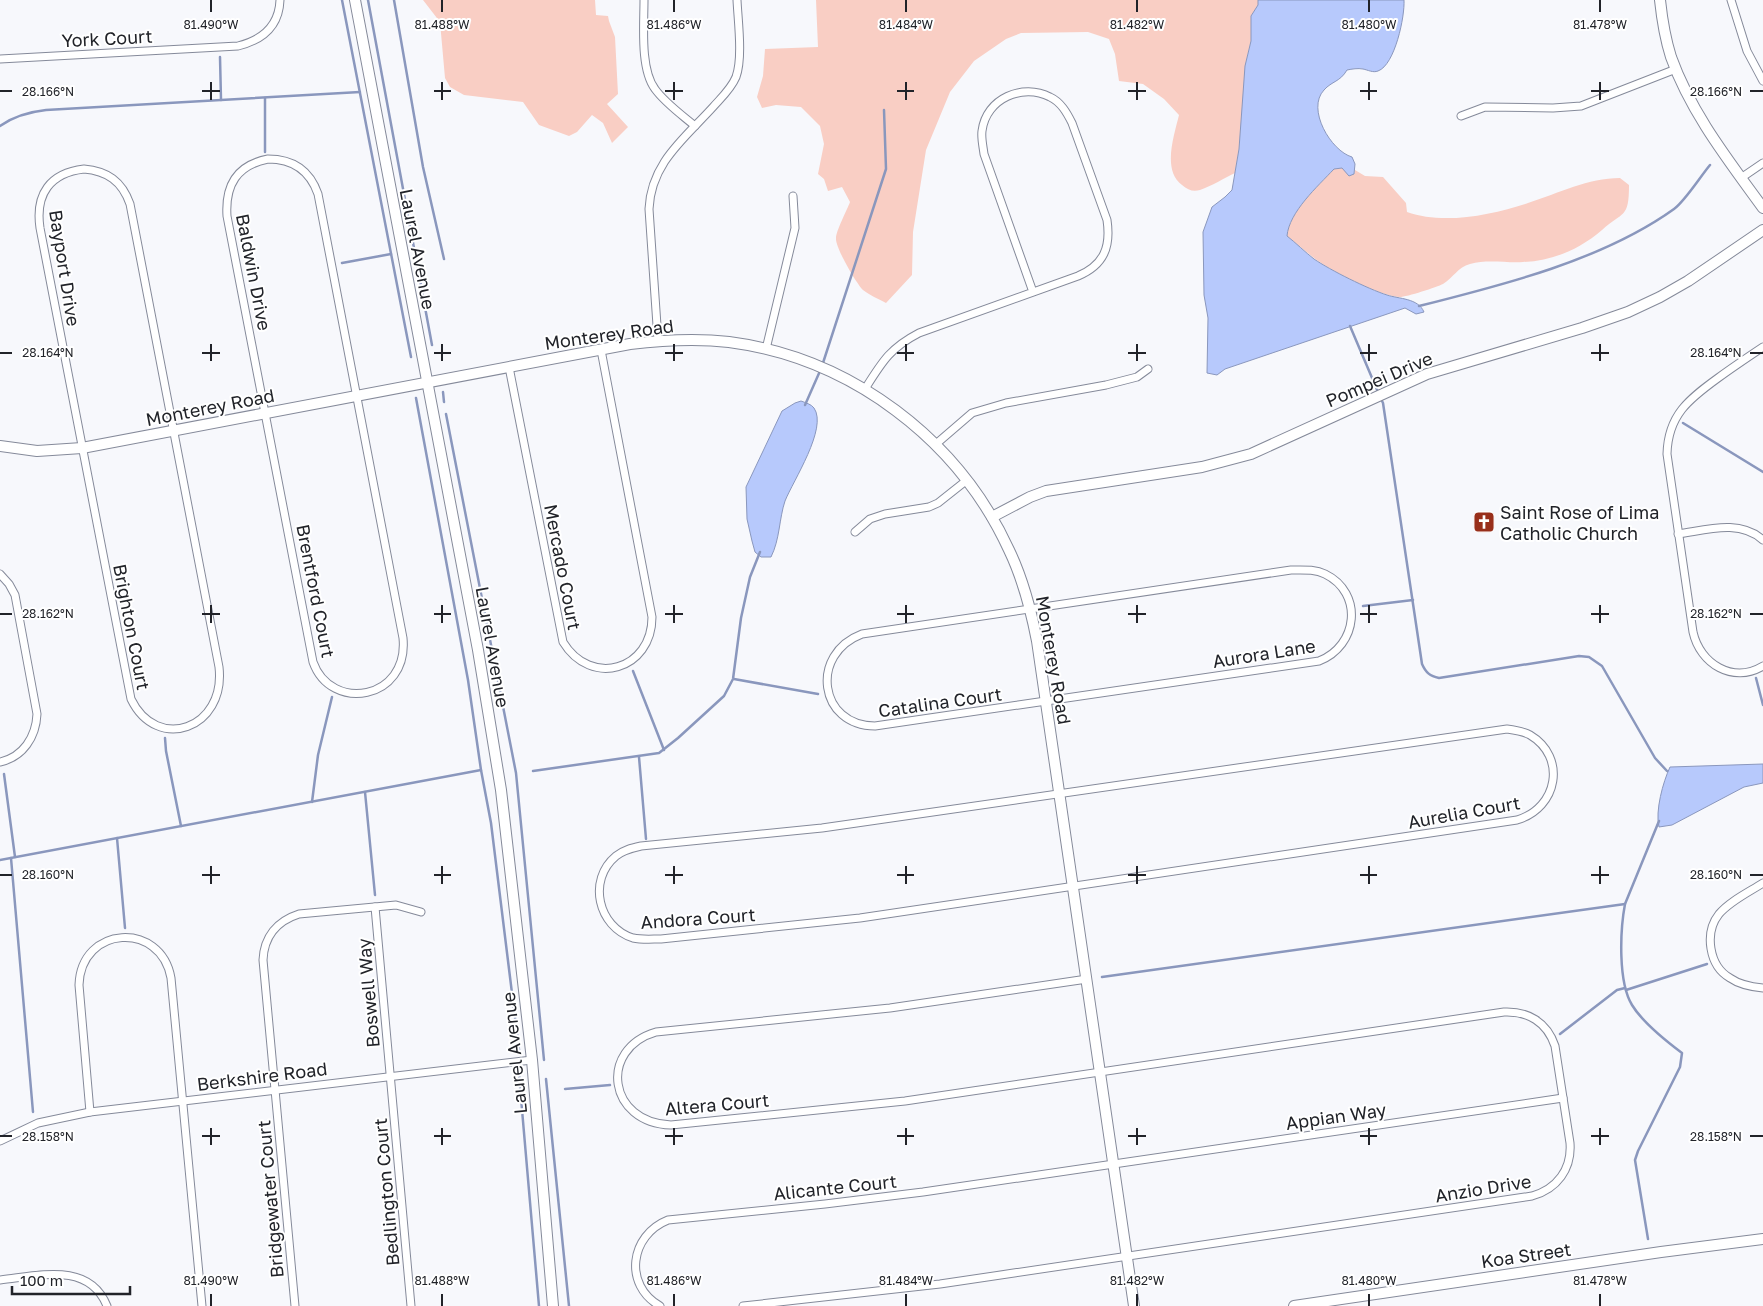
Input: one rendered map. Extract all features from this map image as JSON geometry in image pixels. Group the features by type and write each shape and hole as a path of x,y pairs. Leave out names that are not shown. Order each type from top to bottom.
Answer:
{"street":[{"name":"York Court","path":"0,59 238,46 259,39 266,33 276,19 280,0"},
{"name":"Laurel Avenue","path":"355,0 478,650 499,781 532,1060 553,1306"},
{"path":"644,0 646,63 649,79 663,98 695,126"},
{"path":"658,340 649,217 650,194 654,179 661,165 730,89 736,77 739,59 737,0"},
{"path":"1660,0 1666,38 1676,69 1700,118 1763,208"},
{"path":"1731,0 1747,51 1763,81"},
{"path":"1461,116 1484,107 1553,108 1581,106 1676,69"},
{"path":"866,389 883,360 902,342 919,333 1078,276 1097,265 1106,250 1107,220 1066,111 1052,97 1028,91 1017,92 1005,97 996,104 989,112 985,121 982,130 982,140 984,154 1033,292"},
{"name":"Baldwin Drive","path":"266,412 227,208 228,192 239,173 254,162 268,159 284,160 300,167 310,177 318,194 357,395"},
{"path":"1741,178 1763,163"},
{"name":"Bayport Drive","path":"82,448 38,219 40,203 46,189 56,178 73,170 84,169 104,173 121,185 130,204 174,430"},
{"path":"766,349 795,228 793,196"},
{"name":"Pompei Drive","path":"992,517 1030,497 1055,489 1202,467 1239,458 1438,370 1582,328 1628,312 1688,281 1763,230"},
{"name":"Monterey Road","path":"0,446 37,451 82,448 658,340 730,342 766,349 816,365 866,389 911,422 936,444 967,480 992,517 1009,550 1031,610 1060,795 1134,1306"},
{"path":"1763,347 1692,398 1681,410 1672,425 1667,454 1693,632 1698,648 1712,664 1725,671 1740,673 1763,666"},
{"name":"Mercado Court","path":"509,367 563,642 578,660 597,668 612,668 630,662 644,648 651,632 652,617 601,350"},
{"path":"936,444 972,413 1006,403 1106,385 1137,377 1148,369"},
{"name":"Brentford Court","path":"266,412 315,667 322,678 335,688 355,693 365,693 385,685 394,677 400,666 404,645 357,395"},
{"name":"Brighton Court","path":"82,448 131,698 140,714 155,725 165,728 187,726 209,713 218,696 220,677 174,430"},
{"path":"855,532 870,519 885,514 929,507 938,503 967,480"},
{"path":"1678,534 1723,527 1737,527 1749,530 1763,540"},
{"name":"Aurora Lane","path":"1031,610 1303,570 1319,571 1332,578 1342,587 1351,606 1350,628 1345,641 1334,654 1319,661 1046,702"},
{"path":"0,574 9,584 15,595 37,714 35,730 26,746 12,758 0,762"},
{"name":"Catalina Court","path":"1031,610 856,636 839,648 833,656 828,671 828,689 835,705 844,715 856,723 869,726 1046,702"},
{"name":"Aurelia Court","path":"1060,795 1508,729 1524,732 1536,740 1548,753 1552,766 1552,785 1544,803 1536,812 1517,820 1073,887"},
{"name":"Andora Court","path":"1060,795 822,828 641,846 621,853 608,864 600,880 600,899 606,917 615,928 636,938 650,940 860,918 1073,887"},
{"path":"1763,883 1720,913 1714,924 1710,943 1713,957 1724,974 1736,982 1763,988"},
{"name":"Bridgewater Court","path":"295,1306 263,960 268,938 284,920 299,914 396,905 421,912"},
{"name":"Boswell Way","path":"375,907 390,1076"},
{"path":"90,1112 79,978 83,964 98,945 115,938 131,938 151,945 161,954 171,978 202,1306"},
{"name":"Altera Court","path":"1087,979 890,1008 656,1032 641,1038 628,1049 620,1065 618,1082 621,1095 636,1114 652,1122 671,1125 905,1101 1100,1072"},
{"name":"Anzio Drive","path":"1100,1072 1504,1012 1517,1012 1537,1020 1550,1035 1555,1046 1570,1143 1569,1161 1566,1171 1552,1187 1539,1195 1127,1256"},
{"name":"Berkshire Road","path":"0,1141 38,1123 90,1112 532,1060"},
{"name":"Bedlington Court","path":"390,1076 411,1306"},
{"name":"Appian Way","path":"1114,1164 1563,1098"},
{"name":"Alicante Court","path":"660,1306 642,1288 636,1274 636,1259 640,1245 648,1233 653,1227 668,1220 854,1201 1114,1164"},
{"name":"Koa Street","path":"1294,1306 1660,1252 1763,1239"},
{"path":"744,1306 940,1284 1127,1256"},
{"path":"0,1280 60,1274 75,1276 94,1287 107,1306"}],"shaded area":[{"path":"423,0 595,0 596,15 608,16 615,37 618,94 607,104 628,127 612,143 603,123 592,115 577,132 569,136 539,125 523,102 464,95 450,87 445,78 440,22"},
{"path":"816,0 1258,0 1258,5 1251,16 1251,41 1247,57 1239,149 1235,173 1197,191 1186,188 1176,179 1172,171 1171,152 1179,115 1164,99 1143,84 1119,81 1115,54 1109,39 1088,32 1021,33 1006,39 974,61 950,92 926,150 913,232 912,275 886,303 863,290 851,273 839,249 836,235 850,202 842,187 828,191 824,179 818,174 824,144 820,126 801,107 776,105 762,108 757,97 763,76 765,49 818,47"},
{"path":"1342,168 1354,174 1355,170 1365,176 1383,177 1406,203 1407,212 1436,218 1483,215 1528,203 1596,180 1620,178 1629,185 1629,196 1626,209 1620,216 1594,237 1566,253 1534,261 1483,262 1466,265 1443,284 1428,290 1399,297 1380,292 1342,275 1321,263 1287,236 1293,218 1305,200 1334,169"}],"water":[{"path":"1258,0 1404,0 1403,17 1398,39 1384,67 1376,72 1363,69 1347,70 1342,77 1324,90 1319,98 1319,118 1323,128 1336,147 1352,157 1355,164 1354,174 1349,176 1342,168 1334,169 1299,209 1289,227 1287,236 1314,259 1329,268 1379,292 1413,302 1421,307 1424,312 1416,314 1405,308 1225,369 1217,375 1207,373 1208,318 1204,295 1203,232 1212,207 1232,190 1239,149 1245,66 1251,41 1251,16 1258,5"},
{"path":"801,401 814,408 817,417 813,441 785,501 771,557 761,557 755,552 747,519 746,487 782,411"},
{"path":"1763,764 1763,783 1744,787 1672,825 1659,827 1660,797 1670,767"}],"waterway":[{"path":"342,0 411,357"},
{"path":"368,0 432,345"},
{"path":"394,0 423,167 444,259"},
{"path":"220,57 221,100"},
{"path":"0,126 21,115 46,110 360,92"},
{"path":"265,98 265,152"},
{"path":"822,366 886,169 884,110"},
{"path":"1419,306 1518,280 1584,257 1616,243 1674,209 1688,195 1710,165"},
{"path":"342,263 391,254"},
{"path":"1350,326 1378,392"},
{"path":"805,405 820,371"},
{"path":"443,392 444,402"},
{"path":"1380,397 1383,403 1422,664 1425,670 1439,678 1579,656 1589,657 1602,666 1655,758 1667,771"},
{"path":"416,398 468,680 491,823 519,1050"},
{"path":"446,414 516,773 544,1060"},
{"path":"1683,423 1763,472"},
{"path":"533,771 659,753 724,696 733,679 741,618 750,577 760,552"},
{"path":"1363,606 1413,600"},
{"path":"633,671 664,750"},
{"path":"1756,678 1763,705"},
{"path":"734,679 818,694"},
{"path":"312,802 318,755 332,697"},
{"path":"165,738 181,826"},
{"path":"639,757 646,839"},
{"path":"0,860 481,770"},
{"path":"4,774 15,857"},
{"path":"365,792 375,895"},
{"path":"1648,1239 1635,1160 1680,1067 1682,1053 1648,1025 1632,1005 1624,983 1621,942 1625,904 1659,821"},
{"path":"117,838 125,928"},
{"path":"11,858 33,1112"},
{"path":"1102,977 1625,904"},
{"path":"1626,990 1707,964"},
{"path":"1560,1034 1617,990 1625,988"},
{"path":"519,1075 539,1306"},
{"path":"546,1079 569,1306"},
{"path":"565,1089 610,1085"}],"place":[{"name":"Saint Rose of Lima Catholic Church","path":"1484,522"}]}
